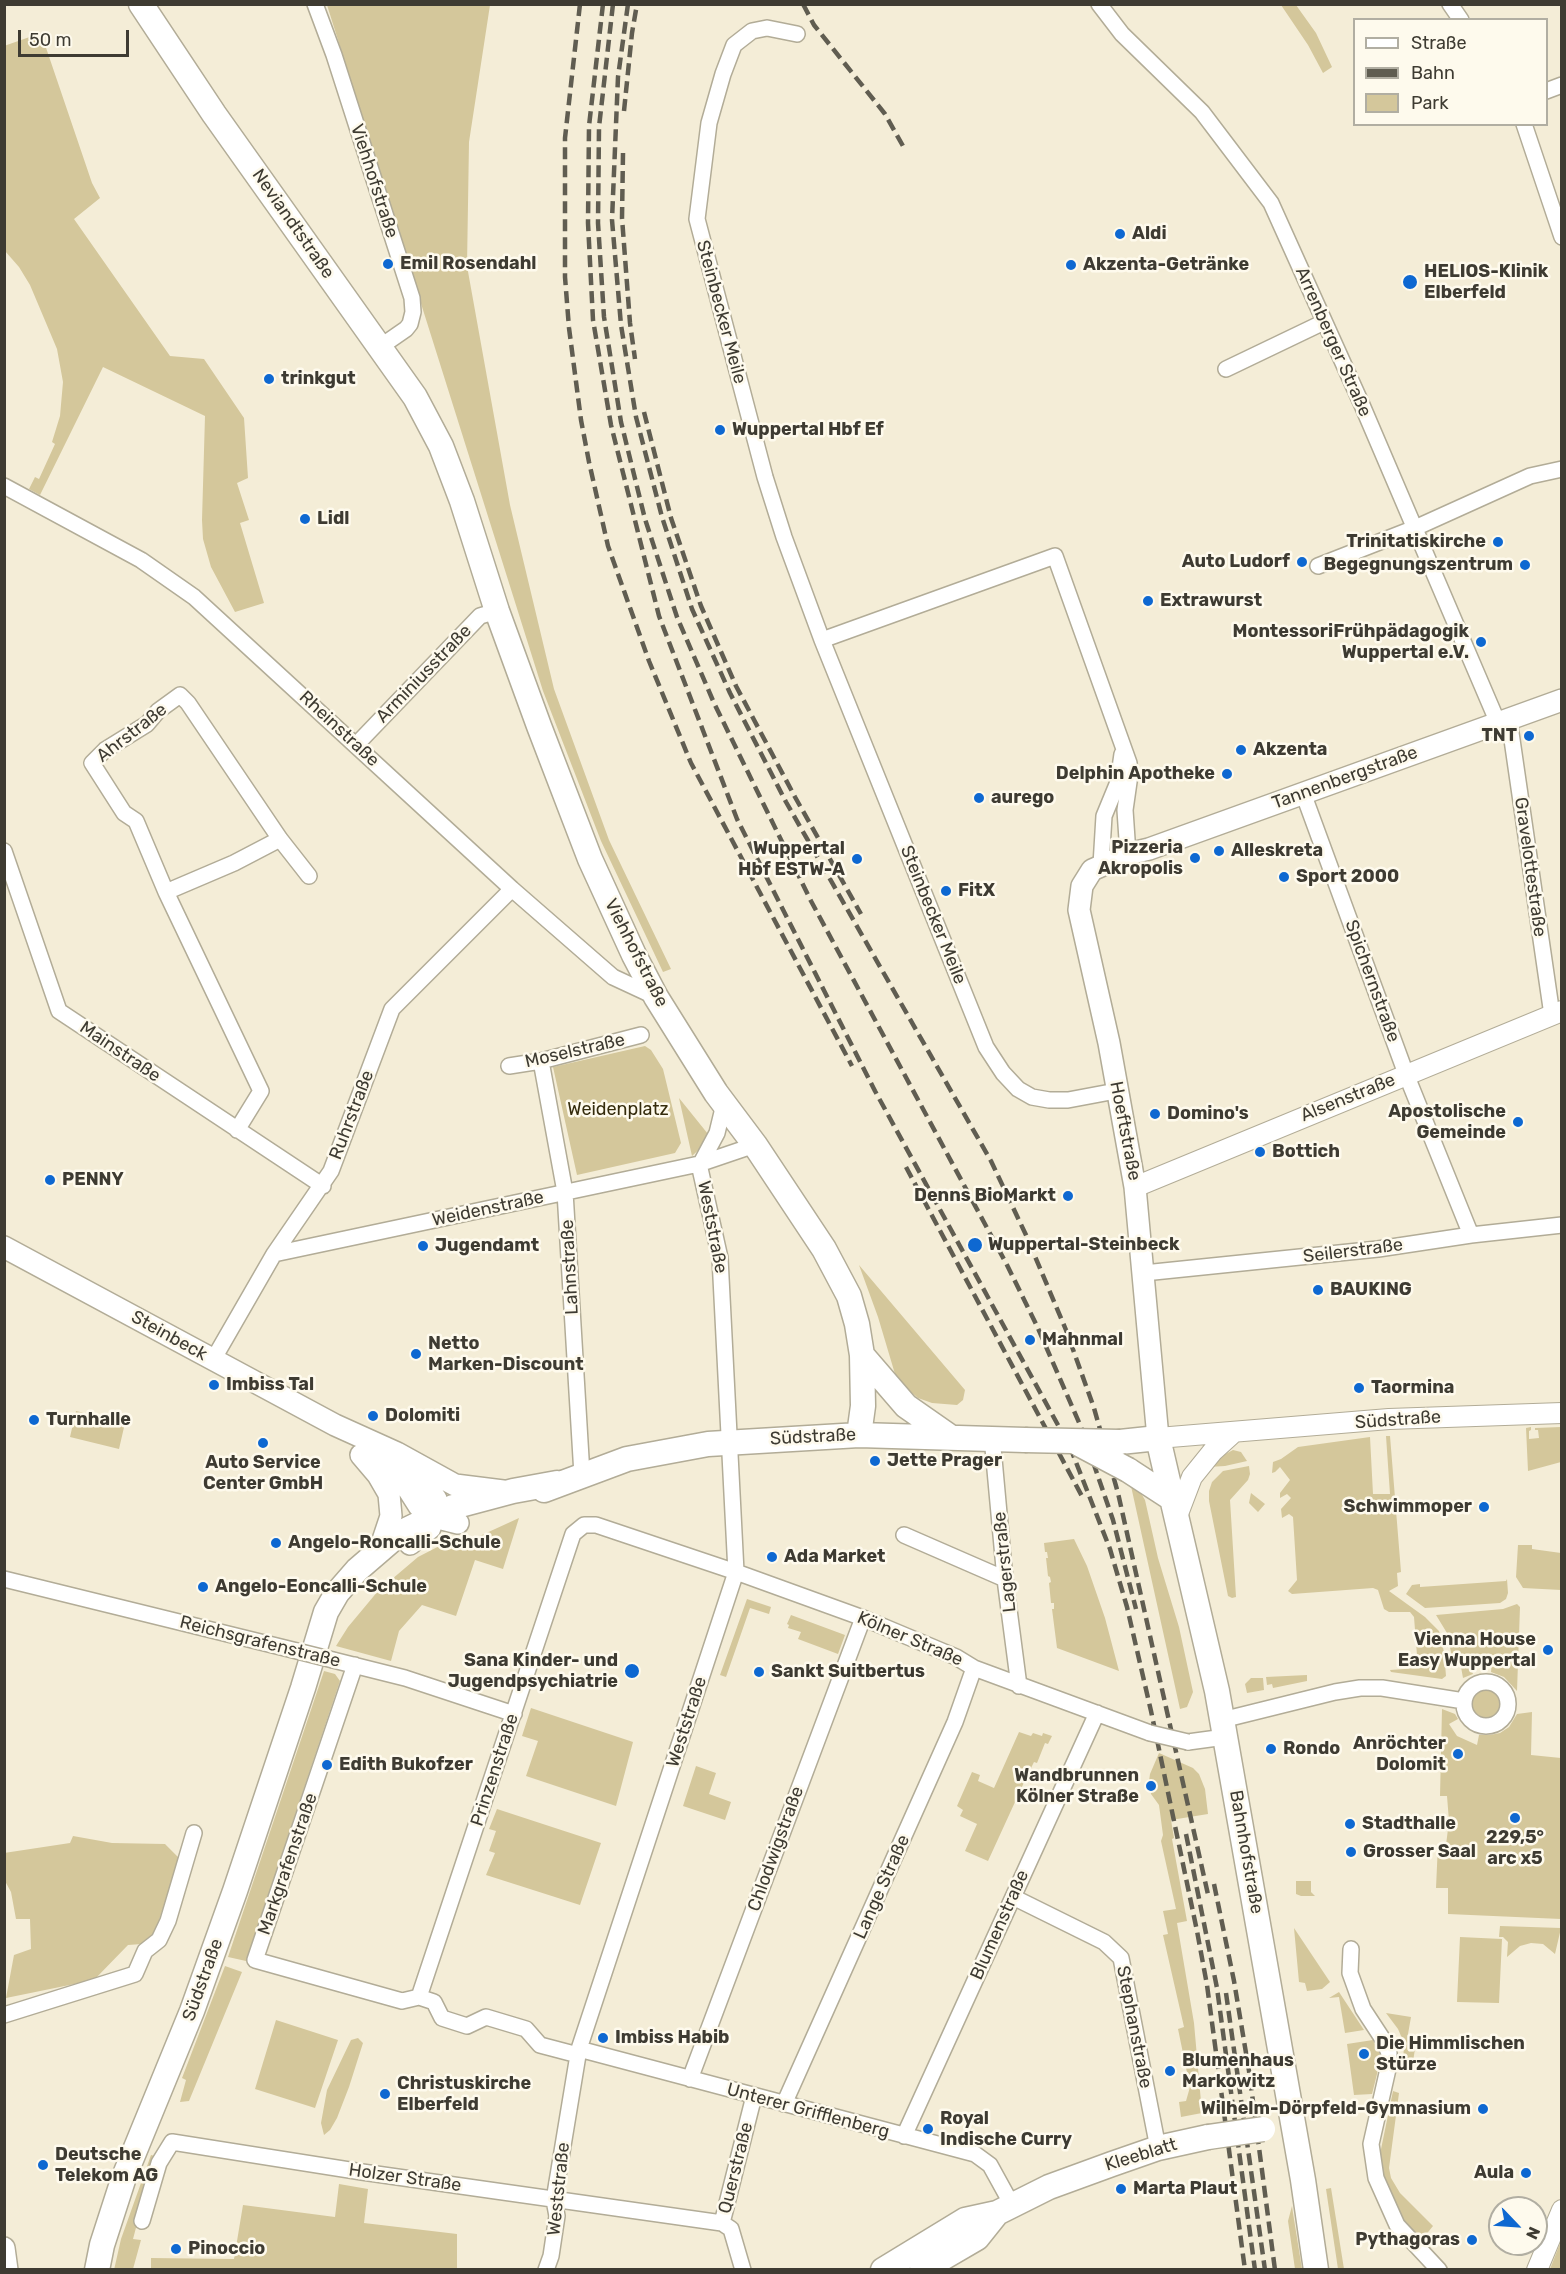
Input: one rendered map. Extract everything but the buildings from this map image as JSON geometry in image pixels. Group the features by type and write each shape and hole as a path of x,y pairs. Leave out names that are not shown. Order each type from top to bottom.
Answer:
{"main road":[{"name":"Neviandtstraße","path":"141,4 214,114 415,397 441,446"},
{"name":"Viehhofstraße","path":"441,446 462,501 497,611 538,726 590,859 634,955 656,997 724,1104 755,1145 837,1270 849,1296 862,1354 863,1406 859,1435"},
{"name":"Tannenbergstraße","path":"1128,854 1149,849 1562,700"},
{"name":"Hoeftstraße","path":"1128,854 1092,870 1082,886 1079,910 1108,1043 1135,1187 1158,1438"},
{"name":"Steinbeck","path":"4,1246 335,1425"},
{"path":"862,1354 906,1406 949,1436"},
{"path":"335,1425 397,1453 454,1485 513,1491"},
{"path":"335,1425 364,1444 398,1473 419,1506 434,1517 458,1523"},
{"path":"335,1425 378,1474 389,1494 391,1516 380,1549"},
{"name":"Südstraße","path":"303,1688 328,1635 348,1603 368,1580 410,1544 458,1523 515,1504 557,1484 627,1459 708,1444 859,1435 1120,1442 1158,1438"},
{"name":"Bahnhofstraße","path":"1158,1438 1207,1645 1224,1728 1294,2125 1316,2270"},
{"path":"1075,1441 1128,1470 1173,1508"},
{"path":"397,1453 414,1467 436,1499 430,1528 410,1544"},
{"name":"Südstraße","path":"97,2270 102,2245 124,2177 192,2011 235,1891 326,1612 337,1593 380,1549 400,1533 453,1507 513,1491 557,1484"},
{"name":"Kleeblatt","path":"883,2270 965,2220 1005,2209 1065,2180 1158,2148 1208,2137 1294,2125"},
{"name":"Kleeblatt","path":"922,2270 977,2238 1005,2209"},
{"path":"4,2248 8,2270"}],"street":[{"name":"Viehhofstraße","path":"315,4 334,55 412,298 413,312 410,324 381,347"},
{"name":"Arrenberger Straße","path":"1099,4 1131,43 1202,112 1271,203 1503,721"},
{"path":"1450,4 1460,18"},
{"name":"Steinbecker Meile","path":"797,34 767,28 752,31 734,45 709,123 697,219 765,477 784,537 822,640 986,1047 1003,1073 1018,1089 1032,1097 1068,1100 1116,1091"},
{"path":"1525,126 1562,237"},
{"path":"1226,369 1324,322"},
{"path":"1318,566 1415,528 1530,476 1562,469"},
{"name":"Rheinstraße","path":"4,486 141,560 207,607 512,890 613,977 656,997"},
{"path":"822,640 1054,556 1129,763 1130,775 1125,810 1128,854"},
{"name":"Arminiusstraße","path":"356,745 480,616 497,611"},
{"name":"Ahrstraße","path":"237,1130 261,1091 166,892 136,821 124,813 92,763 105,750 147,724 158,711 180,696 188,703 280,839 309,876"},
{"name":"Gravelottestraße","path":"1503,721 1557,1013"},
{"path":"1101,865 1104,816 1118,782 1123,745"},
{"name":"Spichernstraße","path":"1303,793 1406,1074 1471,1235"},
{"path":"166,892 234,863 280,839"},
{"name":"Mainstraße","path":"4,851 59,1011 322,1186"},
{"name":"Ruhrstraße","path":"213,1360 274,1254 331,1171 392,1009 512,890"},
{"name":"Alsenstraße","path":"1135,1187 1557,1013"},
{"name":"Moselstraße","path":"509,1066 541,1061 641,1035"},
{"name":"Lahnstraße","path":"541,1061 565,1192 582,1475"},
{"path":"700,1163 715,1139 724,1104"},
{"name":"Weidenstraße","path":"274,1254 700,1163 755,1145"},
{"name":"Weststraße","path":"546,2270 551,2256 557,2216 554,2200 578,2052 736,1572 720,1258 700,1163"},
{"name":"Seilerstraße","path":"1144,1274 1378,1250 1471,1235 1562,1225"},
{"name":"Südstraße","path":"1158,1438 1389,1419 1562,1413"},
{"path":"1173,1508 1192,1477 1213,1451 1234,1432"},
{"name":"Lagerstraße","path":"992,1437 1005,1579 1019,1686"},
{"name":"Prinzenstraße","path":"420,1997 573,1534 584,1525 596,1525"},
{"name":"Kölner Straße","path":"596,1525 863,1618 1019,1686 1150,1733 1188,1742 1335,1692 1360,1688 1382,1688 1464,1701"},
{"path":"904,1534 1005,1579"},
{"name":"Reichsgrafenstraße","path":"4,1580 405,1678 513,1714"},
{"name":"Chlodwigstraße","path":"690,2079 863,1618"},
{"name":"Markgrafenstraße","path":"355,1665 255,1960 402,2001 411,2001 420,1997"},
{"name":"Lange Straße","path":"784,2104 955,1722 974,1668"},
{"name":"Blumenstraße","path":"904,2136 1097,1713"},
{"path":"4,2015 135,1974 145,1951 159,1940 168,1921 194,1833"},
{"name":"Stephanstraße","path":"1013,1897 1104,1942 1121,1958 1158,2148"},
{"path":"1351,1949 1350,1973 1363,2009 1384,2041 1389,2053 1388,2069 1371,2144 1376,2178 1396,2225 1439,2270"},
{"name":"Unterer Grifflenberg","path":"420,1997 434,2002 442,2018 467,2026 486,2017 526,2029 540,2045 690,2079 975,2154 990,2164 1005,2209"},
{"name":"Querstraße","path":"743,2270 731,2229 722,2223 754,2096"},
{"name":"Holzer Straße","path":"142,2221 159,2163 172,2142 722,2223"},
{"path":"1538,2270 1562,2210"}],"green space":[{"path":"327,5 490,5 469,142 467,266 510,505 554,689 609,840 671,969 663,972 601,841 543,691"},
{"path":"1281,5 1296,5 1316,33 1332,67 1323,73 1308,45"},
{"path":"41,33 92,183 100,198 74,219 170,356 204,359 244,418 248,478 237,483 249,520 240,523 264,603 235,612 211,567 203,539 202,520 205,416 103,367 40,495 29,489 35,477 39,479 55,444 52,442 60,416 63,382 57,349 30,285 19,267 5,251 4,46"},
{"name":"Weidenplatz","path":"645,1046 651,1050 663,1069 681,1143 675,1153 577,1175 553,1067"},
{"path":"679,1098 708,1134 704,1145 692,1156"},
{"path":"859,1265 965,1390 963,1400 957,1405 932,1403 918,1398 895,1374"},
{"path":"76,1411 125,1423 119,1449 70,1437"},
{"path":"1531,1427 1529,1439 1539,1438 1538,1430 1535,1428 1561,1427 1561,1462 1528,1471 1526,1428"},
{"path":"1386,1436 1390,1436 1401,1572 1397,1573 1398,1586 1389,1591 1425,1617 1439,1631 1446,1676 1442,1679 1391,1672 1390,1670 1418,1668 1414,1617 1410,1612 1389,1612 1384,1609 1378,1590 1373,1588 1292,1594 1288,1591 1297,1580 1293,1517 1289,1514 1282,1518 1281,1509 1291,1498 1287,1494 1280,1498 1280,1493 1290,1480 1280,1467 1272,1473 1273,1462 1298,1447 1370,1437 1373,1494 1390,1494"},
{"path":"1233,1450 1241,1452 1247,1461 1208,1467 1220,1457"},
{"path":"1249,1466 1248,1480 1230,1500 1236,1597 1232,1598 1228,1596 1209,1491 1212,1482 1223,1471"},
{"path":"1131,1486 1138,1488 1145,1500 1158,1558 1179,1627 1193,1692 1187,1707 1180,1709"},
{"path":"1251,1493 1265,1504 1258,1512 1249,1503"},
{"path":"519,1518 503,1569 475,1560 456,1616 422,1605 399,1631 391,1661 336,1646 348,1627 378,1591 418,1557 453,1539 458,1546"},
{"path":"1074,1539 1087,1566 1105,1618 1119,1671 1057,1648 1052,1609 1054,1609 1054,1603 1051,1603 1049,1583 1051,1582 1048,1576 1046,1558 1048,1558 1044,1543"},
{"path":"1518,1545 1532,1545 1532,1549 1561,1553 1561,1590 1523,1588 1516,1577"},
{"path":"1507,1579 1508,1593 1506,1599 1500,1603 1425,1608 1406,1594 1412,1585 1420,1584 1420,1587 1506,1581"},
{"path":"747,1599 771,1607 769,1614 750,1608 726,1677 720,1675"},
{"path":"1517,1604 1520,1607 1517,1691 1504,1677 1491,1672 1492,1661 1478,1661 1469,1664 1473,1674 1463,1678 1461,1667 1463,1667 1463,1657 1452,1657 1447,1633 1436,1615 1503,1609"},
{"path":"791,1615 845,1635 838,1654 798,1639 801,1632 788,1628 787,1624"},
{"path":"324,1671 335,1674 340,1681 246,1961 228,1957"},
{"path":"1307,1675 1307,1681 1273,1688 1272,1684 1267,1685 1266,1677"},
{"path":"1251,1678 1263,1678 1264,1690 1247,1693 1245,1684"},
{"path":"1486,1688 1497,1692 1501,1703 1497,1714 1486,1718 1475,1714 1471,1703 1475,1692"},
{"path":"531,1708 633,1742 616,1806 526,1776 538,1741 522,1736"},
{"path":"1442,1709 1455,1714 1458,1719 1449,1724 1457,1736 1477,1745 1479,1735 1500,1733 1509,1727 1517,1714 1532,1712 1531,1755 1561,1758 1561,1919 1448,1914 1448,1888 1436,1888 1438,1844 1446,1845 1449,1821 1447,1796 1440,1796"},
{"path":"1019,1732 1031,1736 1033,1733 1042,1736 1043,1733 1052,1736 1048,1744 1045,1743 1037,1763 1034,1762 1030,1770 1033,1772 1029,1779 1026,1778 988,1861 965,1851 977,1824 960,1816 963,1810 957,1806 972,1772 980,1775 978,1781 994,1788"},
{"path":"1159,1753 1193,1768 1199,1774 1205,1789 1208,1814 1171,1820 1174,1838 1172,1839 1187,1921 1177,1923 1194,2023 1202,2113 1181,2117 1179,2102 1186,2101 1190,2087 1178,2029 1184,2027 1163,1935 1168,1934 1163,1911 1176,1909 1161,1841 1163,1835 1159,1805 1151,1794 1149,1781"},
{"path":"696,1766 716,1773 709,1794 731,1802 725,1820 683,1806"},
{"path":"497,1809 601,1843 580,1905 486,1875 495,1853 489,1851 496,1831 489,1829"},
{"path":"73,1836 112,1843 165,1844 179,1858 155,1933 142,1944 128,1945 94,1980 6,1998 14,1955 31,1949 30,1919 16,1919 11,1892 5,1881 4,1853 70,1843"},
{"path":"1296,1881 1311,1881 1311,1892 1315,1896 1296,1894"},
{"path":"1500,1926 1561,1928 1555,1954 1543,1944 1531,1943 1520,1946 1507,1957 1508,1942 1503,1937 1499,1937"},
{"path":"1294,1928 1330,1982 1322,1989 1307,1991 1305,1983 1299,1982"},
{"path":"1460,1937 1502,1939 1499,2003 1457,2002"},
{"path":"225,1966 242,1972 189,2101 180,2102 186,2080 182,2078"},
{"path":"1339,1992 1364,2030 1345,2033 1339,1997 1329,1998"},
{"path":"1386,2013 1411,2017 1408,2034 1417,2036 1412,2068 1403,2066 1404,2043 1398,2029"},
{"path":"276,2020 338,2040 315,2108 255,2089"},
{"path":"358,2038 363,2043 349,2087 337,2118 324,2135 321,2123 327,2090 351,2040"},
{"path":"1373,2040 1380,2054 1380,2062 1372,2094 1354,2095 1347,2044"},
{"path":"1393,2091 1399,2093 1389,2168 1391,2178 1400,2193 1433,2226 1420,2242 1401,2224 1380,2177 1380,2154"},
{"path":"151,2155 155,2156 133,2239 141,2240 133,2269 114,2270 121,2239"},
{"path":"339,2184 368,2189 364,2223 457,2234 457,2269 151,2269 151,2258 234,2259 243,2205 335,2217"},
{"path":"1331,2188 1344,2269 1338,2269 1326,2189"},
{"path":"1292,2206 1302,2269 1295,2269 1288,2221"},
{"path":"1561,2241 1561,2269 1550,2269"}],"railway":[{"path":"580,4 565,138 565,277 581,420 608,546 649,661 691,763 852,1066"},
{"path":"603,4 589,126 588,223 593,320 611,425 659,616 737,819 875,1091 1070,1447 1110,1549 1127,1607 1151,1711 1197,1931 1207,1985 1245,2270"},
{"path":"613,4 599,127 598,223 604,317 621,422 645,519 677,617 714,703 811,901 1007,1265 1037,1326 1081,1427 1113,1520 1136,1609"},
{"path":"628,4 618,77 612,220 621,325 636,417 662,517 692,609 730,693 786,802 991,1161 1026,1235 1066,1330 1094,1408 1118,1493 1209,1899"},
{"path":"624,111 637,4"},
{"path":"803,4 814,25 885,114 903,146"},
{"path":"623,153 622,218 635,359"},
{"path":"644,412 671,518 701,606 736,686 861,914"},
{"path":"906,1167 1084,1500"},
{"path":"1186,1834 1217,1988 1255,2270"},
{"path":"1214,1884 1234,1981 1249,2071 1275,2270"},
{"path":"1226,1993 1265,2270"}],"place":[{"name":"Aldi","path":"1120,234"},
{"name":"Emil Rosendahl","path":"388,264"},
{"name":"Akzenta-Getränke","path":"1071,265"},
{"name":"HELIOS-Klinik Elberfeld","path":"1410,282"},
{"name":"trinkgut","path":"269,379"},
{"name":"Wuppertal Hbf Ef","path":"720,430"},
{"name":"Lidl","path":"305,519"},
{"name":"Trinitatiskirche","path":"1498,542"},
{"name":"Auto Ludorf","path":"1302,562"},
{"name":"Begegnungszentrum","path":"1525,565"},
{"name":"Extrawurst","path":"1148,601"},
{"name":"MontessoriFrühpädagogik Wuppertal e.V.","path":"1481,642"},
{"name":"TNT","path":"1529,736"},
{"name":"Akzenta","path":"1241,750"},
{"name":"Delphin Apotheke","path":"1227,774"},
{"name":"aurego","path":"979,798"},
{"name":"Alleskreta","path":"1219,851"},
{"name":"Pizzeria Akropolis","path":"1195,858"},
{"name":"Wuppertal Hbf ESTW-A","path":"857,859"},
{"name":"Sport 2000","path":"1284,877"},
{"name":"FitX","path":"946,891"},
{"name":"Domino's","path":"1155,1114"},
{"name":"Apostolische Gemeinde","path":"1518,1122"},
{"name":"Bottich","path":"1260,1152"},
{"name":"PENNY","path":"50,1180"},
{"name":"Denns BioMarkt","path":"1068,1196"},
{"name":"Wuppertal-Steinbeck","path":"975,1245"},
{"name":"Jugendamt","path":"423,1246"},
{"name":"BAUKING","path":"1318,1290"},
{"name":"Mahnmal","path":"1030,1340"},
{"name":"Netto Marken-Discount","path":"416,1354"},
{"name":"Imbiss Tal","path":"214,1385"},
{"name":"Taormina","path":"1359,1388"},
{"name":"Dolomiti","path":"373,1416"},
{"name":"Turnhalle","path":"34,1420"},
{"name":"Auto Service Center GmbH","path":"263,1443"},
{"name":"Jette Prager","path":"875,1461"},
{"name":"Schwimmoper","path":"1484,1507"},
{"name":"Angelo-Roncalli-Schule","path":"276,1543"},
{"name":"Ada Market","path":"772,1557"},
{"name":"Angelo-Eoncalli-Schule","path":"203,1587"},
{"name":"Vienna House Easy Wuppertal","path":"1548,1650"},
{"name":"Sana Kinder- und Jugendpsychiatrie","path":"632,1671"},
{"name":"Sankt Suitbertus","path":"759,1672"},
{"name":"Rondo","path":"1271,1749"},
{"name":"Anröchter Dolomit","path":"1458,1754"},
{"name":"Edith Bukofzer","path":"327,1765"},
{"name":"Wandbrunnen Kölner Straße","path":"1151,1786"},
{"name":"229,5° arc x5","path":"1515,1818"},
{"name":"Stadthalle","path":"1350,1824"},
{"name":"Grosser Saal","path":"1351,1852"},
{"name":"Imbiss Habib","path":"603,2038"},
{"name":"Die Himmlischen Stürze","path":"1364,2054"},
{"name":"Blumenhaus Markowitz","path":"1170,2071"},
{"name":"Christuskirche Elberfeld","path":"385,2094"},
{"name":"Wilhelm-Dörpfeld-Gymnasium","path":"1483,2109"},
{"name":"Royal Indische Curry","path":"928,2129"},
{"name":"Deutsche Telekom AG","path":"43,2165"},
{"name":"Aula","path":"1526,2173"},
{"name":"Marta Plaut","path":"1121,2189"},
{"name":"Pythagoras","path":"1472,2240"},
{"name":"Pinoccio","path":"176,2249"}]}
